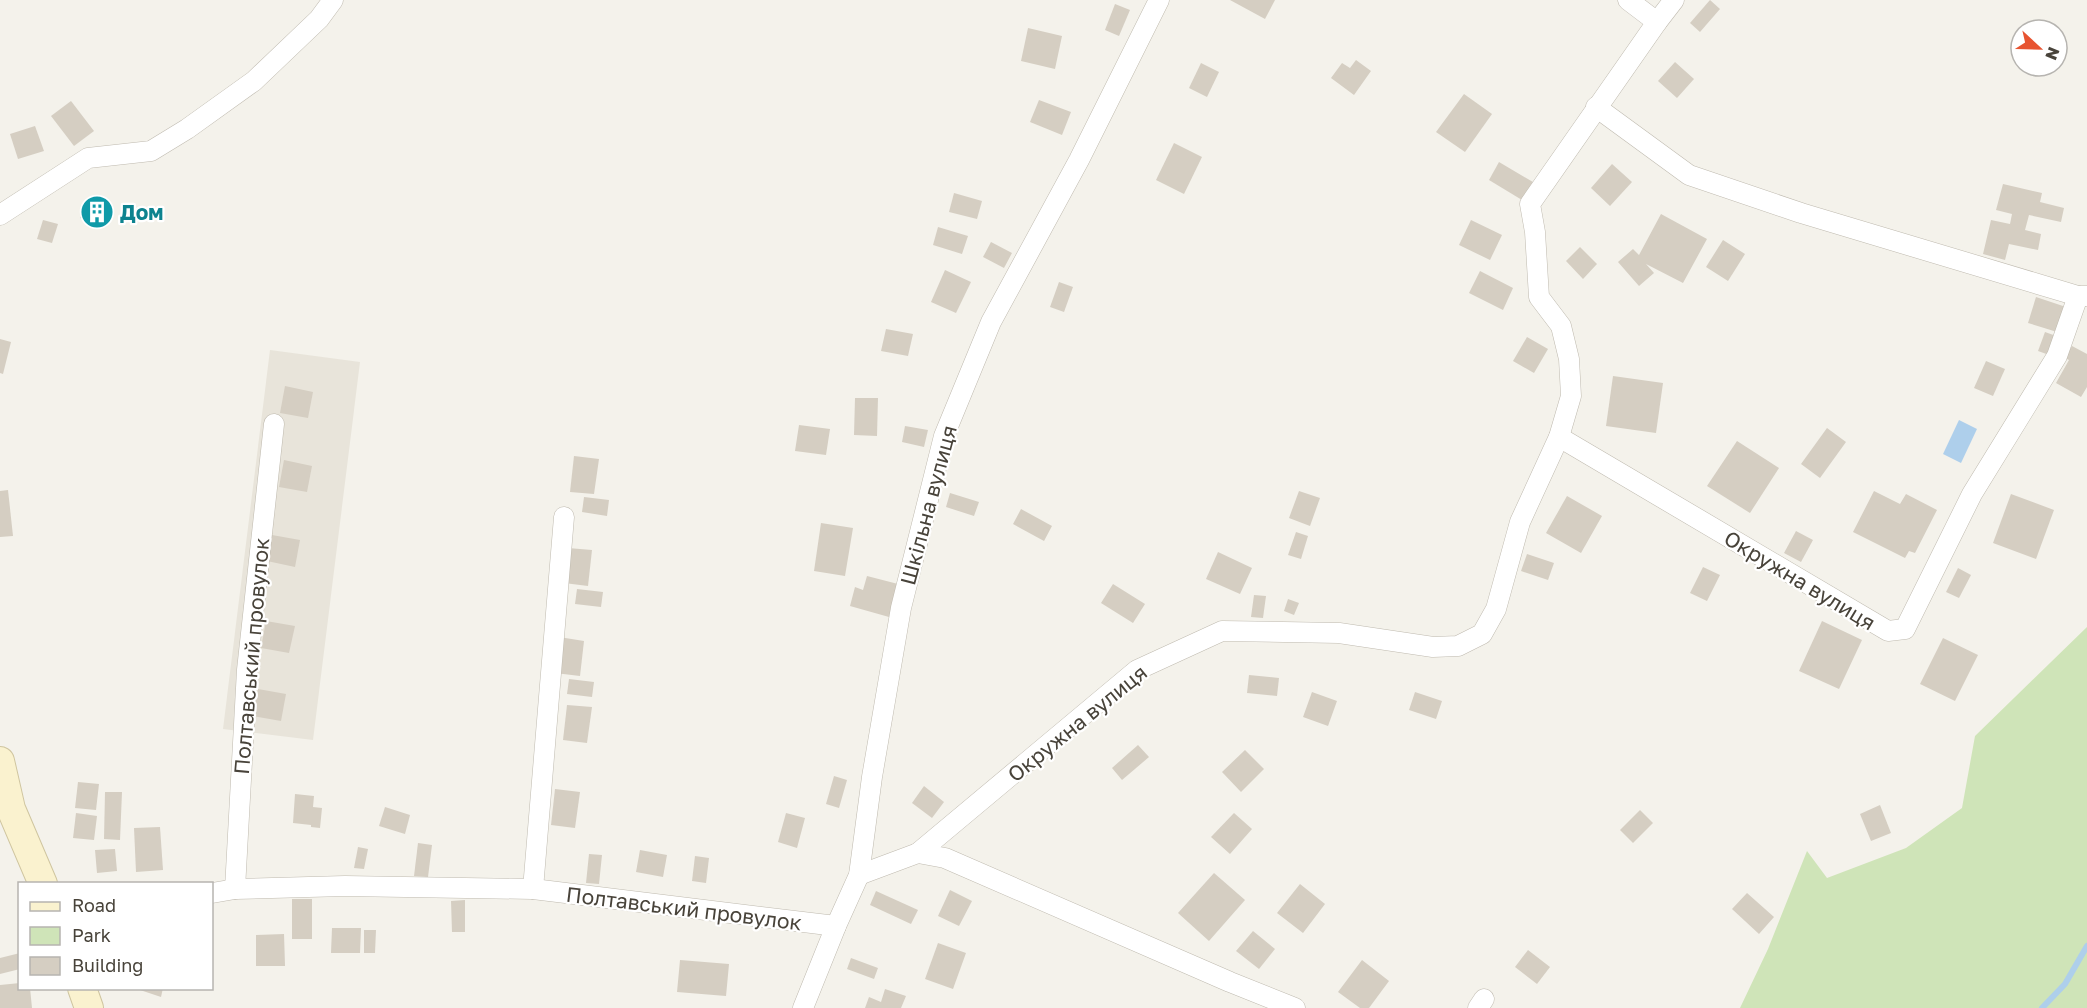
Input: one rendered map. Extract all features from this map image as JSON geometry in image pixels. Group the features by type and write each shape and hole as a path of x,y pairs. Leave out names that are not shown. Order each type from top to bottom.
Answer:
{"street":[{"path":"0,215 88,158 151,151 187,129 254,81 319,19 333,0"},
{"name":"Шкільна вулиця","path":"803,1008 859,875 872,777 901,608 944,436 991,322 1079,160 1159,0"},
{"path":"1628,0 1657,22"},
{"name":"Окружна вулиця","path":"918,853 1137,670 1222,632 1339,633 1433,647 1458,646 1482,634 1496,609 1520,522 1559,437 1571,396 1569,359 1561,326 1539,297 1535,232 1530,204 1596,107 1674,0"},
{"name":"Окружна вулиця","path":"1559,437 1888,631 1905,630 1972,494 2057,356 2083,296 1801,213 1689,175 1596,107"},
{"name":"Полтавський провулок","path":"235,889 247,670 274,424"},
{"path":"533,890 564,517"},
{"path":"0,761 11,810 42,882"},
{"path":"859,875 918,853 945,858 1295,1008"},
{"name":"Полтавський провулок","path":"213,893 235,889 345,886 533,890 836,926"},
{"path":"83,990 89,1008"}],"shaded area":[{"path":"270,350 360,362 313,740 223,729"}],"green space":[{"path":"2087,627 2087,1008 1740,1008 1768,949 1807,851 1827,878 1906,848 1962,808 1975,736"}],"water":[{"path":"1959,420 1977,429 1961,463 1943,454"}],"building":[{"path":"1230,0 1275,0 1265,19"},
{"path":"1710,0 1720,9 1700,32 1690,23"},
{"path":"1115,4 1130,10 1119,36 1105,30"},
{"path":"1028,28 1062,36 1055,69 1021,61"},
{"path":"1356,60 1371,71 1354,95 1331,78 1342,63 1350,68"},
{"path":"1675,62 1694,79 1677,98 1658,81"},
{"path":"1201,63 1219,72 1207,97 1189,88"},
{"path":"1464,94 1492,114 1465,152 1436,132"},
{"path":"1039,100 1071,112 1062,135 1030,122"},
{"path":"71,101 94,131 74,146 51,116"},
{"path":"35,126 44,151 18,159 10,134"},
{"path":"1174,143 1202,157 1184,194 1156,180"},
{"path":"1499,162 1533,182 1522,200 1489,180"},
{"path":"1612,164 1632,182 1610,206 1591,188"},
{"path":"2003,184 2042,193 2040,202 2064,208 2061,222 2029,215 2025,230 2041,234 2038,250 2009,244 2005,260 1983,254 1991,220 2010,224 2012,214 1996,210"},
{"path":"954,193 982,201 977,219 949,212"},
{"name":"Дом","path":"88,197 113,206 106,227 80,218"},
{"path":"1661,214 1707,239 1683,283 1646,264 1654,273 1639,286 1618,262 1633,249 1639,255"},
{"path":"43,220 58,224 52,243 37,239"},
{"path":"1471,220 1502,235 1490,260 1459,245"},
{"path":"938,227 968,236 962,254 933,245"},
{"path":"1723,240 1745,254 1728,281 1706,267"},
{"path":"991,242 1012,253 1004,268 983,257"},
{"path":"1580,247 1597,264 1583,279 1566,261"},
{"path":"945,270 971,282 956,313 931,302"},
{"path":"1480,271 1513,288 1503,310 1469,293"},
{"path":"1059,282 1073,287 1064,312 1050,307"},
{"path":"2036,297 2066,307 2057,332 2028,323"},
{"path":"886,329 913,334 908,356 881,351"},
{"path":"2045,332 2059,337 2052,356 2038,351"},
{"path":"1527,337 1548,349 1534,373 1513,361"},
{"path":"0,339 11,342 3,374 0,373"},
{"path":"2072,346 2087,354 2087,387 2081,397 2056,383 2069,360 2065,358"},
{"path":"1986,361 2005,369 1993,396 1974,388"},
{"path":"1613,376 1663,383 1656,433 1606,426"},
{"path":"285,386 313,392 308,418 280,413"},
{"path":"855,398 878,398 877,436 854,435"},
{"path":"799,425 830,429 826,455 795,451"},
{"path":"905,426 928,430 924,447 902,442"},
{"path":"1827,428 1846,442 1820,478 1801,464"},
{"path":"1737,441 1779,468 1750,513 1707,486"},
{"path":"574,456 599,459 594,494 570,492"},
{"path":"284,460 312,466 307,492 279,487"},
{"path":"8,490 13,536 0,537 0,491"},
{"path":"1299,491 1320,498 1310,526 1289,518"},
{"path":"1874,491 1900,504 1906,494 1937,510 1915,553 1909,551 1905,558 1853,532"},
{"path":"950,493 979,502 974,516 946,507"},
{"path":"2011,494 2054,510 2036,559 1993,543"},
{"path":"1567,496 1602,516 1581,553 1546,533"},
{"path":"584,497 609,500 607,516 582,512"},
{"path":"1021,509 1052,526 1044,541 1013,524"},
{"path":"821,523 853,528 845,576 814,571"},
{"path":"1796,531 1813,540 1801,562 1784,553"},
{"path":"1296,532 1308,536 1301,559 1288,555"},
{"path":"272,535 300,540 295,567 267,561"},
{"path":"568,548 592,550 588,586 564,583"},
{"path":"1218,552 1252,568 1240,594 1206,579"},
{"path":"1527,554 1554,563 1548,580 1521,571"},
{"path":"1703,567 1720,575 1707,601 1690,593"},
{"path":"1958,568 1971,575 1959,598 1946,592"},
{"path":"867,576 898,584 889,617 850,606 855,587 863,590"},
{"path":"1113,584 1145,604 1133,623 1101,603"},
{"path":"577,589 603,592 601,607 575,604"},
{"path":"1254,595 1266,596 1263,618 1251,617"},
{"path":"1288,599 1299,603 1294,615 1284,611"},
{"path":"266,621 295,626 289,653 261,648"},
{"path":"1822,621 1862,640 1839,689 1799,671"},
{"path":"559,637 584,641 580,676 555,673"},
{"path":"1943,638 1978,655 1955,701 1920,684"},
{"path":"1249,675 1279,678 1277,696 1247,693"},
{"path":"569,679 594,682 592,697 567,694"},
{"path":"258,689 286,694 281,721 253,716"},
{"path":"1312,692 1337,701 1328,726 1303,717"},
{"path":"1415,692 1442,701 1436,719 1409,710"},
{"path":"567,705 592,707 587,743 563,740"},
{"path":"1138,745 1149,757 1122,780 1112,768"},
{"path":"1245,750 1264,769 1241,792 1222,772"},
{"path":"834,776 847,780 839,808 826,804"},
{"path":"78,782 99,784 96,810 75,808"},
{"path":"924,786 944,802 932,818 912,803"},
{"path":"555,789 580,792 575,828 551,825"},
{"path":"105,792 122,792 120,840 104,839"},
{"path":"295,794 314,796 313,807 322,808 320,828 293,823"},
{"path":"1880,805 1891,833 1871,841 1860,814"},
{"path":"385,807 410,815 405,834 379,826"},
{"path":"1640,810 1653,823 1633,843 1620,830"},
{"path":"76,813 97,816 94,840 73,838"},
{"path":"786,813 805,818 797,848 778,842"},
{"path":"1234,813 1252,829 1230,854 1211,837"},
{"path":"160,827 163,870 136,872 134,828"},
{"path":"418,843 432,845 428,877 414,876"},
{"path":"358,847 368,849 364,869 354,868"},
{"path":"115,849 117,871 97,873 95,850"},
{"path":"640,850 667,855 663,877 636,872"},
{"path":"589,854 602,855 599,884 586,883"},
{"path":"695,856 709,858 706,883 692,881"},
{"path":"1214,873 1245,900 1209,941 1178,913"},
{"path":"1300,884 1325,904 1303,933 1277,913"},
{"path":"950,890 972,901 959,926 938,916"},
{"path":"876,891 918,910 911,924 870,905"},
{"path":"1747,893 1774,917 1759,934 1732,909"},
{"path":"292,899 312,899 312,939 292,939"},
{"path":"465,900 465,932 452,932 451,901"},
{"path":"332,928 361,928 360,953 331,953"},
{"path":"364,930 376,930 375,953 364,953"},
{"path":"1253,931 1275,949 1259,969 1236,951"},
{"path":"284,934 285,966 256,966 256,935"},
{"path":"938,943 966,953 953,989 925,979"},
{"path":"1528,950 1550,967 1537,984 1515,967"},
{"path":"18,954 18,970 0,974 0,958"},
{"path":"851,958 878,968 874,979 847,969"},
{"path":"680,960 729,964 726,996 677,992"},
{"path":"1362,960 1389,981 1369,1008 1360,1008 1338,992"},
{"path":"18,983 18,990 30,990 32,1008 0,1008 0,985"},
{"path":"885,989 906,996 901,1008 865,1008 869,997 881,1002"},
{"path":"140,990 163,990 161,997"}],"waterway":[{"path":"2042,1008 2065,984 2087,946"}],"place":[{"name":"Дом","path":"97,212"}]}
